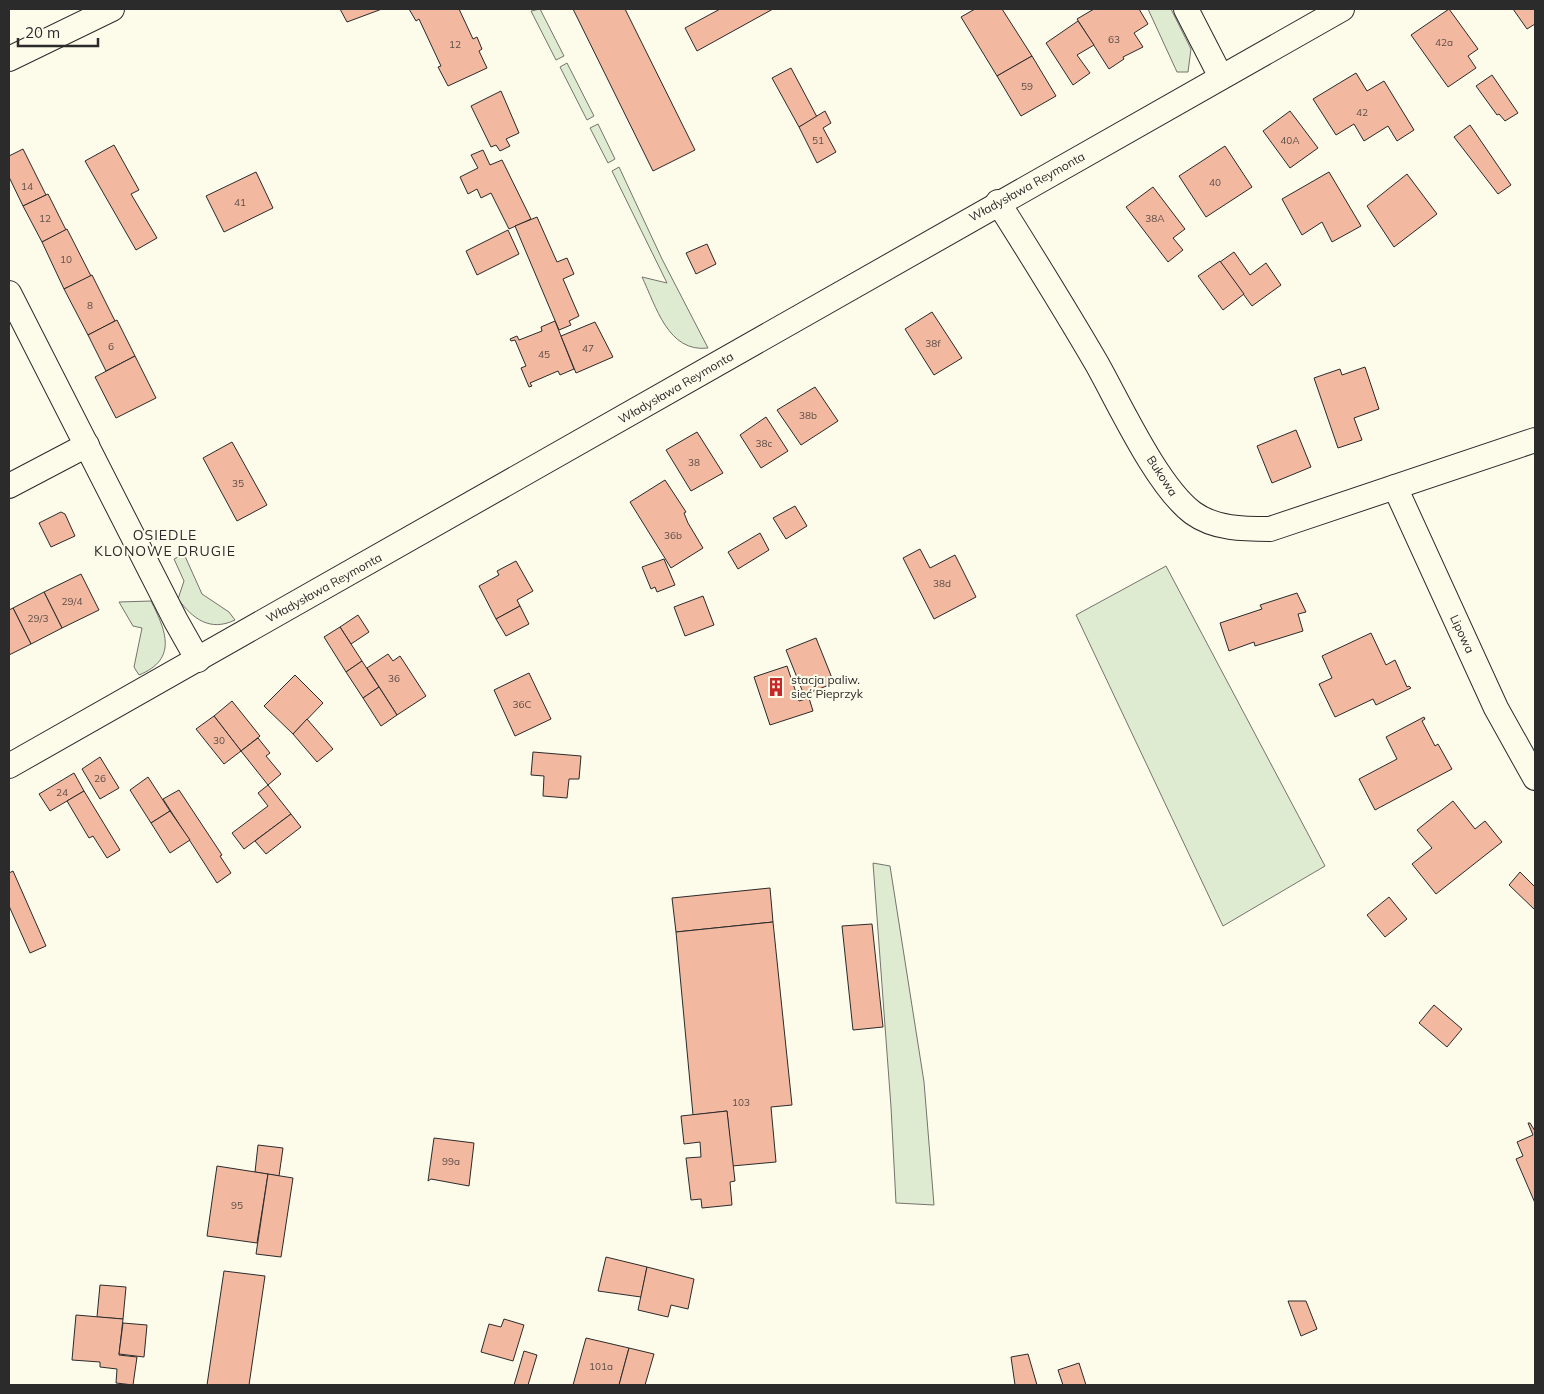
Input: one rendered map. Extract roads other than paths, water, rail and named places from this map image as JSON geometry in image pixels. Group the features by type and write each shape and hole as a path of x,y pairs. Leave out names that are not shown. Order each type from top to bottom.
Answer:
{"street":[{"path":"9,59 112,9"},
{"path":"1186,9 1221,77"},
{"name":"Władysława Reymonta","path":"9,766 720,363 998,202 1342,9"},
{"name":"Bukowa","path":"998,202 1065,309 1159,474 1179,501 1195,514 1238,529 1270,529 1535,440"},
{"path":"9,293 198,660"},
{"path":"9,486 86,445"},
{"name":"Lipowa","path":"1395,487 1496,708 1535,778"}],"place":[{"name":"stacja paliw. sieć Pieprzyk","path":"776,687"}],"district":[{"name":"OSIEDLE KLONOWE DRUGIE","path":"165,544"}]}
